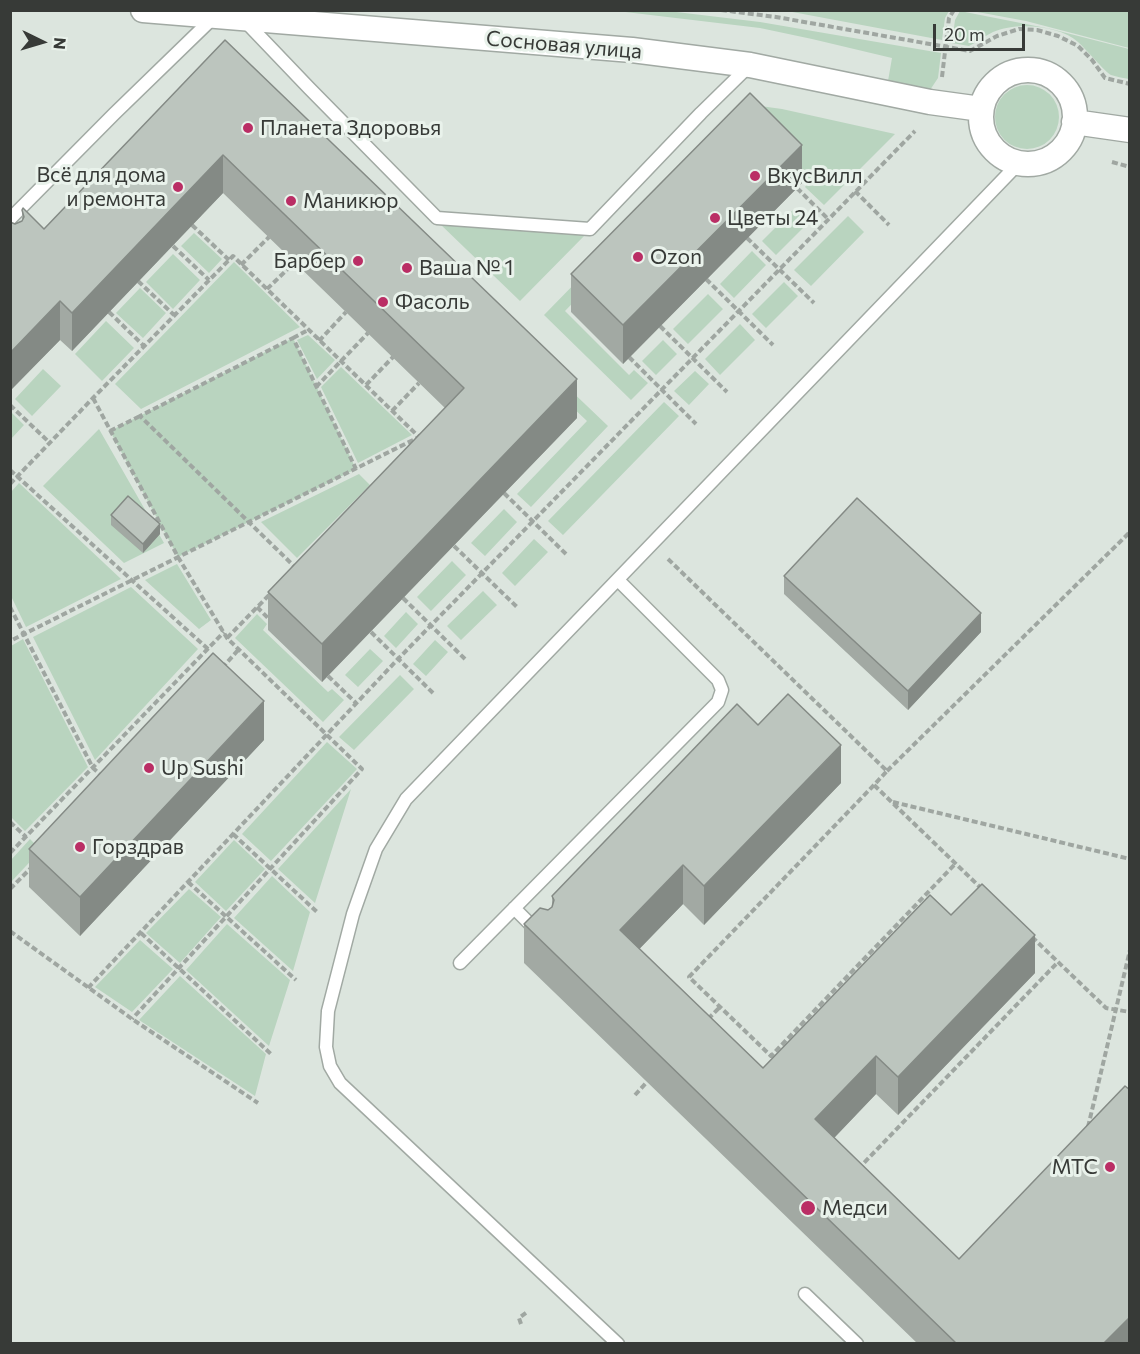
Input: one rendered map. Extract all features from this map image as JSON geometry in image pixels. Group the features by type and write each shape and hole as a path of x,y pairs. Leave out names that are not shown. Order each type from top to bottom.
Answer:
{"street":[{"name":"Сосновая улица","path":"143,10 632,51 750,65 930,102 981,109"},
{"path":"1029,70 1052,77 1064,89 1073,106 1074,122 1071,137 1060,152 1046,161 1030,165 1018,164 1003,158 986,140 981,126 981,109 993,85 1001,78 1029,70"},
{"path":"1074,122 1130,130"}],"lane":[{"path":"10,219 214,16"},
{"path":"242,18 436,218 590,229 750,65"},
{"path":"618,1344 340,1083 330,1066 326,1047 328,1011 353,914 376,849 406,799 1018,164"},
{"path":"460,963 718,702 722,690 718,680 618,579"},
{"path":"514,908 546,940"},
{"path":"805,1294 857,1344"}],"path":[{"path":"721,10 776,17 970,51 996,36 1019,29 1037,30 1058,36 1078,46 1105,78 1130,84"},
{"path":"942,78 950,18 954,10"},
{"path":"88,988 398,659 915,131"},
{"path":"1112,162 1130,166"},
{"path":"796,188 828,219"},
{"path":"855,191 889,225"},
{"path":"192,225 229,260"},
{"path":"241,265 269,237"},
{"path":"747,238 814,303"},
{"path":"173,246 209,280"},
{"path":"10,484 233,256 419,437"},
{"path":"267,289 295,262"},
{"path":"706,279 772,345"},
{"path":"138,281 174,315"},
{"path":"109,312 144,346"},
{"path":"319,341 346,312"},
{"path":"660,326 727,392"},
{"path":"110,431 308,330"},
{"path":"316,387 368,333"},
{"path":"292,338 356,469"},
{"path":"366,385 393,357"},
{"path":"629,357 696,424"},
{"path":"392,411 420,383"},
{"path":"93,398 178,557 227,638 362,769 132,1019"},
{"path":"10,405 50,443"},
{"path":"140,416 301,573"},
{"path":"406,450 426,430"},
{"path":"10,641 419,437"},
{"path":"10,470 208,649"},
{"path":"504,493 568,556"},
{"path":"956,863 771,1056 689,977 887,771 1130,532"},
{"path":"652,544 887,771"},
{"path":"454,546 518,608"},
{"path":"295,567 302,560"},
{"path":"227,638 272,591"},
{"path":"403,598 467,661"},
{"path":"10,607 93,768 102,776"},
{"path":"257,608 274,624"},
{"path":"10,853 224,632"},
{"path":"371,632 434,694"},
{"path":"219,671 239,649"},
{"path":"328,676 356,703"},
{"path":"874,785 990,896"},
{"path":"893,802 1130,859"},
{"path":"53,809 59,815"},
{"path":"10,822 26,837"},
{"path":"233,834 317,912"},
{"path":"10,889 33,866"},
{"path":"188,882 296,980"},
{"path":"1024,929 1106,1008 1130,1012"},
{"path":"10,931 132,1019 258,1104"},
{"path":"141,933 272,1055"},
{"path":"1087,1130 1130,950"},
{"path":"857,1170 1058,962"},
{"path":"705,1022 720,1007"},
{"path":"635,1095 647,1082"},
{"path":"521,1324 519,1318 527,1312"}],"green space":[{"path":"617,11 668,11 760,22 941,53 938,78 930,90 888,81 892,58 760,28"},
{"path":"787,11 949,11 945,18 942,40"},
{"path":"960,11 1051,29 1129,49 1129,79 1111,75 1070,36 1049,29 1013,27 993,32 969,46 952,43 955,20"},
{"path":"972,11 1129,11 1129,48 1026,21"},
{"path":"1027,85 1045,91 1053,99 1059,117 1053,135 1045,143 1027,149 1009,143 1001,135 995,117 1001,99 1009,91"},
{"path":"753,105 782,109 895,134 824,205 805,187 807,184 750,127"},
{"path":"794,209 808,223 776,255 762,241"},
{"path":"848,216 864,232 811,286 794,270"},
{"path":"439,223 587,233 520,301"},
{"path":"194,233 222,259 209,273 181,246"},
{"path":"752,251 766,265 734,298 720,284"},
{"path":"173,254 200,280 173,309 146,282"},
{"path":"234,262 300,327 141,409 115,384"},
{"path":"586,272 595,280 565,311 629,375 634,370 648,383 631,400 544,315"},
{"path":"784,282 798,296 766,328 752,314"},
{"path":"140,288 166,313 143,338 116,313"},
{"path":"708,294 723,309 688,344 673,329"},
{"path":"106,321 134,348 102,381 75,354"},
{"path":"740,324 755,340 720,375 705,359"},
{"path":"308,335 335,360 317,379 297,340"},
{"path":"293,338 356,469 178,557 110,431"},
{"path":"663,340 677,354 656,375 642,361"},
{"path":"520,342 608,426 531,507 517,494 587,421 512,350"},
{"path":"341,367 412,435 358,463 321,387"},
{"path":"43,369 61,386 32,416 15,399"},
{"path":"695,371 709,384 689,405 674,391"},
{"path":"664,402 679,416 563,535 548,521"},
{"path":"11,412 24,425 10,439"},
{"path":"99,429 164,543 124,563 43,486"},
{"path":"359,474 370,485 297,558 261,522"},
{"path":"19,483 121,579 26,627 11,596 11,492"},
{"path":"504,509 517,522 485,556 471,543"},
{"path":"534,539 548,552 515,586 502,573"},
{"path":"452,561 466,575 431,611 417,597"},
{"path":"177,564 211,620 199,629 145,580"},
{"path":"131,587 198,649 95,760 33,637"},
{"path":"483,591 497,605 461,640 447,626"},
{"path":"406,612 418,624 396,648 384,636"},
{"path":"257,614 267,624 263,630 328,692 332,689 344,700 323,722 235,638"},
{"path":"23,639 88,767 25,831 10,816 11,646"},
{"path":"435,640 448,652 426,676 413,664"},
{"path":"370,649 383,661 358,687 345,675"},
{"path":"400,675 414,689 354,750 339,737"},
{"path":"327,742 357,769 271,861 242,834"},
{"path":"351,789 315,903 278,869"},
{"path":"30,839 41,850 11,882 11,860"},
{"path":"234,840 265,869 226,911 195,882"},
{"path":"272,876 310,912 293,971 234,918"},
{"path":"189,889 221,917 180,963 146,933"},
{"path":"227,924 290,980 269,1046 186,970"},
{"path":"140,940 173,969 132,1012 95,987"},
{"path":"180,976 266,1054 255,1096 139,1020"}],"building":[{"path":"225,40 577,379 322,644 268,592 464,388 223,155 72,313 60,301 10,353 10,222 15,224 22,221 23,208 44,229"},
{"path":"750,93 802,145 623,325 571,274"},
{"path":"128,496 160,524 143,544 111,515"},
{"path":"857,498 981,613 908,691 784,576"},
{"path":"213,653 264,701 80,897 29,849"},
{"path":"788,694 841,745 704,886 683,865 620,930 763,1068 930,895 951,915 982,884 1035,935 898,1077 876,1056 815,1119 959,1259 1125,1086 1130,1090 1130,1317 1103,1344 957,1344 524,924 540,908 548,910 552,907 554,900 552,896 737,704 758,725"}],"place":[{"name":"Планета Здоровья","path":"248,128"},
{"name":"ВкусВилл","path":"755,176"},
{"name":"Всё для дома и ремонта","path":"178,187"},
{"name":"Маникюр","path":"291,201"},
{"name":"Цветы 24","path":"715,218"},
{"name":"Ozon","path":"638,257"},
{"name":"Барбер","path":"358,261"},
{"name":"Ваша № 1","path":"407,268"},
{"name":"Фасоль","path":"383,302"},
{"name":"Up Sushi","path":"149,768"},
{"name":"Горздрав","path":"80,847"},
{"name":"МТС","path":"1110,1167"},
{"name":"Медси","path":"808,1208"}]}
